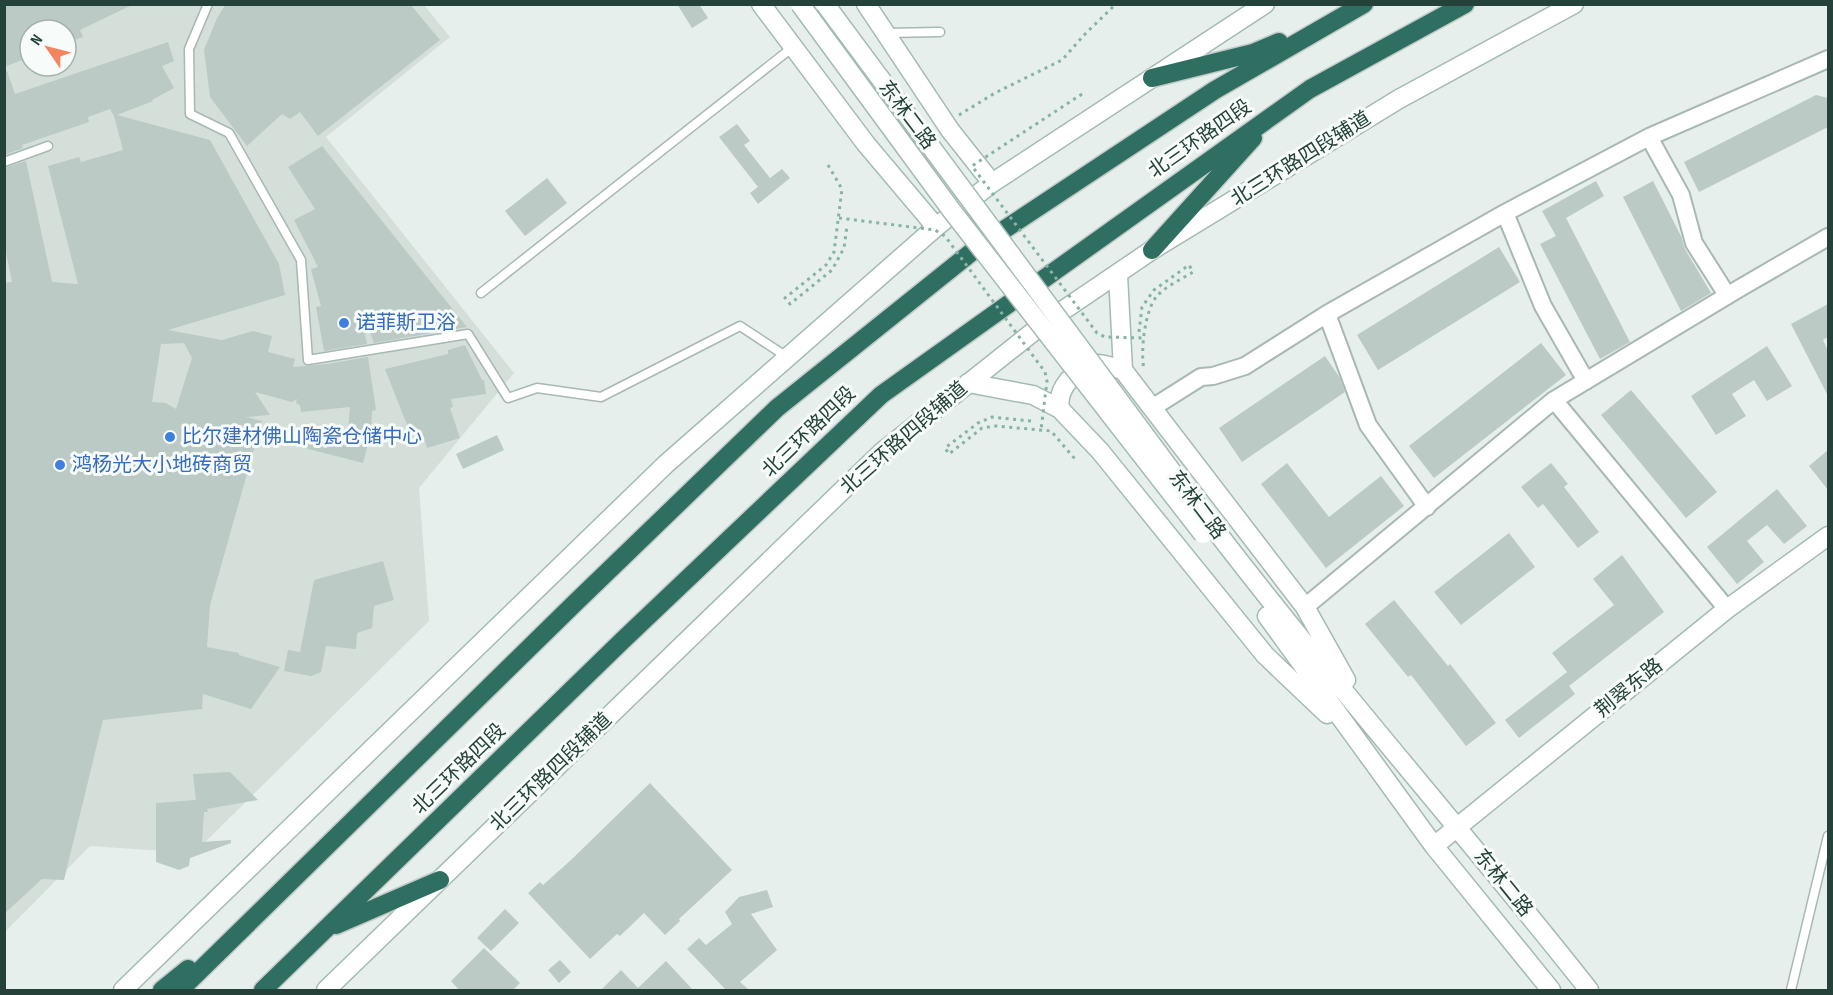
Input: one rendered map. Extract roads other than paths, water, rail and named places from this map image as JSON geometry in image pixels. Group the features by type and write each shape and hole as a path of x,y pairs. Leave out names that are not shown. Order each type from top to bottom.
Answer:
{"highway":[{"name":"北三环路四段","path":"263,990 632,632 881,395 1310,88 1465,4"},
{"path":"1152,78 1253,53 1363,5"},
{"name":"北三环路四段","path":"180,990 574,603 777,408 978,247 1215,90 1363,5"},
{"path":"1152,250 1276,113"},
{"path":"326,929 440,880"},
{"path":"162,990 284,889"}],"main road":[{"path":"761,4 866,144 936,226"},
{"name":"东林二路","path":"800,4 952,211 1208,530 1370,720 1589,990"},
{"name":"东林二路","path":"825,4 1208,530 1357,742 1434,846 1551,990"},
{"path":"866,4 950,130 992,183"},
{"path":"123,990 666,464 936,226 992,183 1265,4"},
{"name":"北三环路四段辅道","path":"326,990 882,452 968,383 1044,324 1152,250 1399,99 1574,4"},
{"path":"1118,275 1123,370 1305,607 1370,720"},
{"path":"1060,409 1059,396 1062,389 1083,369 1096,364 1123,370"},
{"path":"968,383 1033,395 1060,409 1100,451 1265,655 1357,742"},
{"name":"荆翠东路","path":"1434,846 1727,609 1828,536"}],"street":[{"path":"1152,408 1201,377 1213,376 1245,366 1327,314 1505,213 1649,137 1828,59"},
{"path":"1649,137 1681,195 1694,243 1728,295"},
{"path":"1505,213 1543,306 1587,381"},
{"path":"1305,607 1554,400 1828,237"},
{"path":"1327,314 1368,425 1427,507"},
{"path":"1554,400 1727,609"}],"lane":[{"path":"208,4 189,49 189,114 229,132 301,260 308,360 468,334 508,398 537,388 601,397 740,326 788,357"},
{"path":"884,33 940,32"},
{"path":"481,293 793,47"},
{"path":"4,162 48,146"},
{"path":"1791,990 1828,836"}],"place":[{"name":"诺菲斯卫浴","path":"344,323"},
{"name":"比尔建材佛山陶瓷仓储中心","path":"170,437"},
{"name":"鸿杨光大小地砖商贸","path":"60,465"}]}
